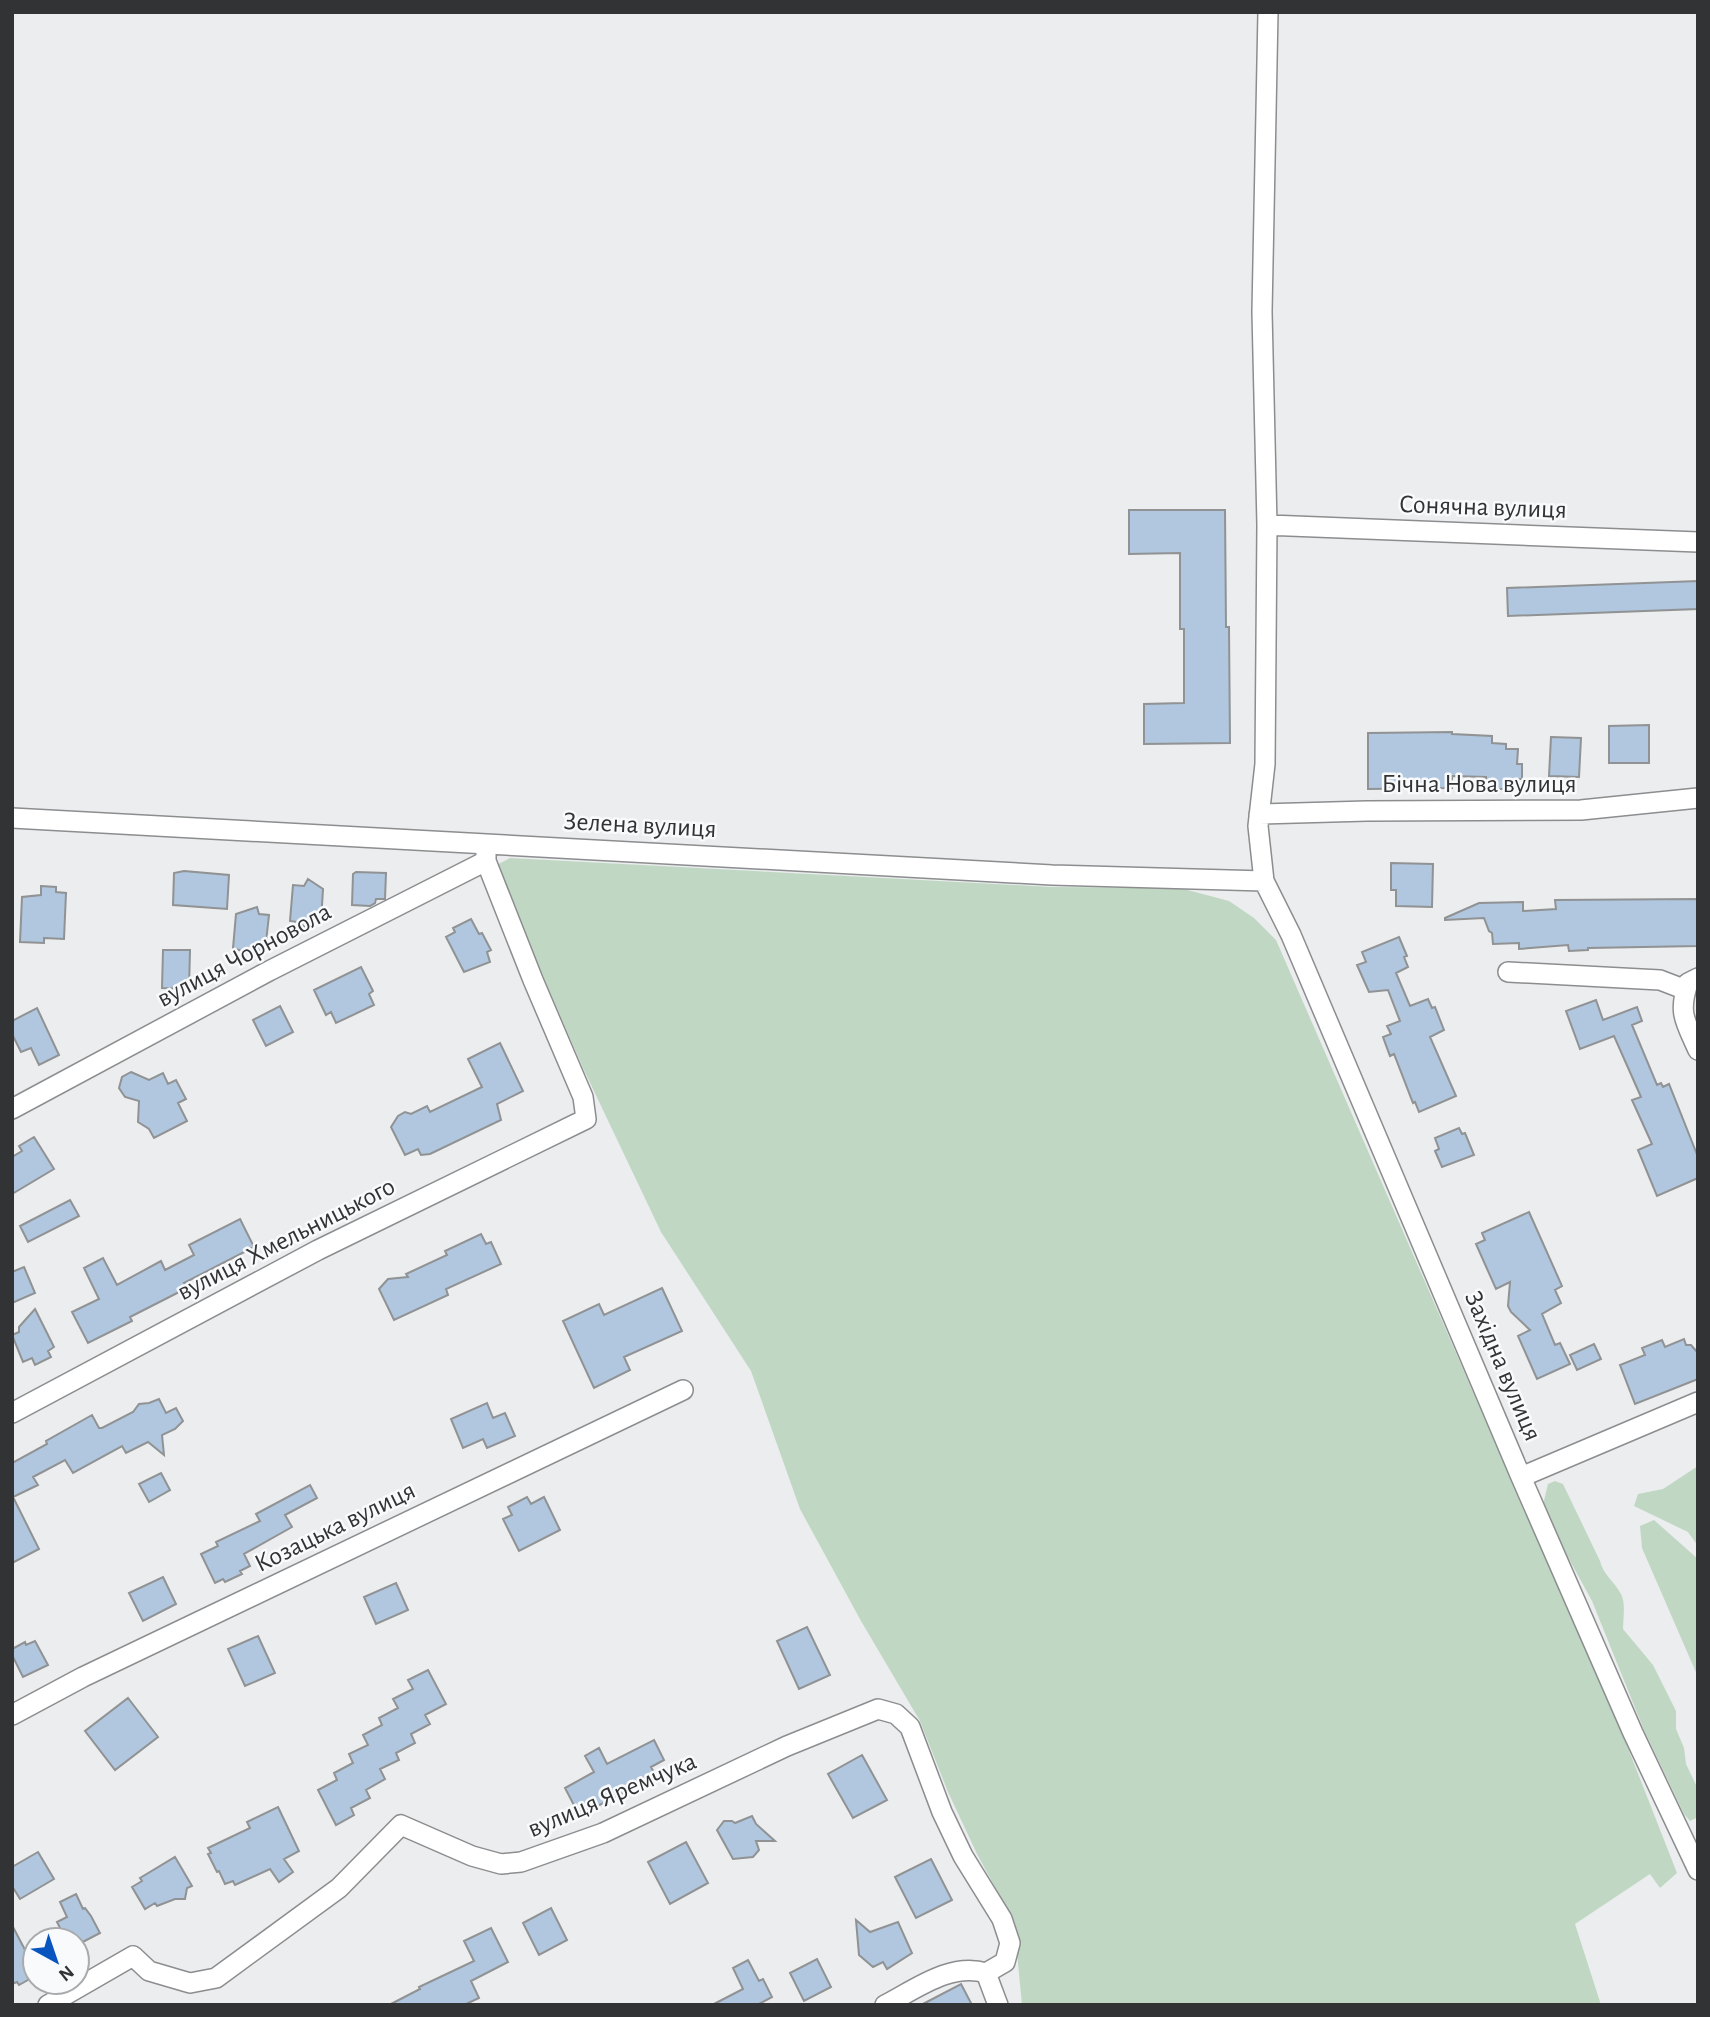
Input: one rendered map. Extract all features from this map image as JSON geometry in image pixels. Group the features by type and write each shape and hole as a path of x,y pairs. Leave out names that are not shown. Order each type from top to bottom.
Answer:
{"street":[{"name":"Західна вулиця","path":"1268,12 1262,312 1267,525 1265,764 1258,826 1264,881 1290,935 1633,1733 1698,1870"},
{"name":"Сонячна вулиця","path":"1267,525 1698,542"},
{"name":"Бічна Нова вулиця","path":"1259,814 1581,810 1698,798"},
{"name":"Зелена вулиця","path":"12,818 486,852 1264,881"},
{"name":"вулиця Чорновола","path":"12,1109 486,852"},
{"name":"вулиця Хмельницького","path":"12,1413 318,1250 586,1119 583,1097 533,980 486,852"},
{"path":"1508,972 1692,984 1682,1000 1685,1021 1698,1050"},
{"name":"Козацька вулиця","path":"12,1715 83,1677 683,1390"},
{"path":"1521,1477 1698,1402"},
{"name":"вулиця Яремчука","path":"48,2005 133,1956 149,1971 190,1983 216,1978 339,1888 401,1825 472,1856 501,1864 521,1862 603,1833 787,1746 878,1709 896,1714 911,1727 942,1812 963,1856 1002,1919 1010,1943 1005,1962 986,1973"},
{"path":"885,2005 952,1972 972,1969 986,1973 998,2005"}],"green space":[{"path":"510,858 1051,887 1180,888 1229,901 1254,918 1276,940 1626,1743 1677,1873 1660,1888 1650,1874 1575,1924 1601,2005 1022,2005 1014,1922 977,1854 948,1792 920,1721 800,1509 751,1371 661,1232 583,1068 495,866"},
{"path":"1698,1466 1698,1546 1688,1532 1634,1506 1638,1494 1663,1489"},
{"path":"1555,1481 1563,1484 1604,1571 1623,1598 1623,1629 1653,1665 1676,1711 1676,1729 1684,1748 1686,1764 1698,1789 1698,1817 1690,1821 1684,1814 1644,1730 1592,1601 1546,1517 1543,1505 1548,1484"},
{"path":"1654,1520 1698,1559 1698,1677 1642,1548 1640,1526"}],"building":[{"path":"1129,510 1225,510 1230,743 1144,744 1144,704 1184,703 1180,553 1129,554"},
{"path":"1698,581 1698,609 1508,616 1507,588"},
{"path":"1649,725 1649,763 1609,763 1609,726"},
{"path":"1452,732 1492,736 1492,743 1506,744 1506,749 1518,749 1517,764 1522,764 1522,779 1517,779 1517,789 1495,789 1496,782 1486,782 1486,777 1452,776 1452,788 1368,789 1368,733"},
{"path":"1551,737 1581,738 1579,777 1549,776"},
{"path":"1391,863 1433,864 1432,907 1396,906 1396,890 1391,890"},
{"path":"184,871 229,875 227,909 173,905 174,873"},
{"path":"386,873 385,899 376,899 370,906 352,905 353,874"},
{"path":"308,879 323,889 321,922 305,927 290,921 293,885 304,886"},
{"path":"41,886 56,887 56,892 66,893 64,939 44,938 44,943 20,942 22,897 41,895"},
{"path":"1698,899 1698,946 1588,948 1569,951 1568,945 1519,949 1519,943 1493,944 1492,933 1484,918 1445,920 1479,903 1523,902 1523,911 1556,909 1555,900"},
{"path":"257,907 259,914 269,915 265,951 248,953 233,948 236,914"},
{"path":"471,919 491,950 487,952 490,962 464,972 446,937 455,932 453,928"},
{"path":"1399,937 1407,956 1404,957 1408,967 1396,973 1410,1006 1428,999 1432,1008 1435,1007 1444,1030 1430,1037 1456,1096 1419,1112 1394,1054 1390,1056 1383,1037 1391,1034 1387,1026 1400,1021 1388,990 1369,992 1357,965 1366,962 1362,952"},
{"path":"163,950 190,950 189,989 162,988"},
{"path":"361,967 373,991 369,994 374,1005 336,1023 331,1012 326,1015 314,990"},
{"path":"1596,1000 1603,1020 1637,1007 1642,1021 1632,1025 1657,1085 1661,1083 1663,1087 1669,1084 1698,1157 1698,1178 1657,1196 1638,1150 1652,1144 1632,1100 1641,1097 1614,1036 1580,1049 1566,1011"},
{"path":"280,1006 293,1032 266,1046 253,1020"},
{"path":"37,1008 59,1055 39,1065 31,1048 21,1052 12,1034 12,1021"},
{"path":"500,1043 523,1091 497,1104 501,1120 430,1154 421,1155 418,1149 405,1155 391,1127 398,1116 405,1112 411,1114 427,1106 430,1112 482,1087 468,1059"},
{"path":"131,1072 149,1080 163,1073 168,1084 176,1080 186,1099 178,1103 187,1121 154,1138 149,1129 138,1122 139,1101 125,1097 119,1088 122,1077"},
{"path":"1459,1128 1462,1134 1465,1133 1474,1155 1442,1167 1435,1151 1439,1149 1435,1138"},
{"path":"34,1137 54,1169 12,1194 12,1157 22,1151 19,1146"},
{"path":"70,1200 79,1216 28,1242 20,1226"},
{"path":"1529,1212 1562,1286 1555,1290 1561,1303 1542,1314 1555,1345 1560,1343 1570,1364 1537,1379 1518,1336 1530,1330 1508,1306 1510,1282 1496,1289 1476,1244 1485,1240 1482,1233"},
{"path":"240,1219 254,1247 184,1283 187,1288 130,1317 132,1321 88,1343 72,1312 99,1299 84,1268 103,1258 117,1285 161,1261 165,1270 194,1255 189,1245"},
{"path":"481,1234 486,1244 491,1242 501,1264 446,1289 448,1295 394,1320 379,1289 388,1279 408,1277 406,1274 447,1255 445,1251"},
{"path":"24,1267 35,1293 12,1303 12,1272"},
{"path":"662,1288 682,1331 624,1357 630,1370 594,1388 563,1321 599,1304 604,1315"},
{"path":"35,1309 54,1347 48,1351 51,1357 35,1365 32,1358 23,1362 12,1335 19,1332 19,1327"},
{"path":"1684,1339 1686,1345 1691,1345 1698,1353 1698,1379 1635,1404 1620,1365 1645,1355 1642,1348 1662,1340 1665,1347"},
{"path":"1594,1344 1601,1359 1577,1370 1570,1355"},
{"path":"159,1399 166,1413 176,1408 183,1421 175,1429 162,1435 164,1455 148,1442 126,1453 122,1446 73,1473 65,1460 33,1477 38,1485 13,1497 39,1549 12,1563 12,1463 92,1415 99,1428 102,1428 133,1412 139,1404"},
{"path":"487,1403 493,1418 505,1413 515,1436 487,1448 483,1439 463,1448 451,1419"},
{"path":"161,1473 170,1490 149,1502 139,1484"},
{"path":"310,1485 317,1498 285,1515 292,1527 244,1554 250,1566 240,1571 242,1574 225,1582 223,1579 215,1583 201,1554 218,1546 216,1542 260,1521 256,1514"},
{"path":"527,1497 531,1504 544,1497 560,1530 519,1551 503,1519 512,1515 508,1507"},
{"path":"163,1577 176,1604 143,1621 129,1593"},
{"path":"396,1583 408,1610 376,1624 364,1597"},
{"path":"807,1627 830,1675 799,1689 777,1641"},
{"path":"258,1636 275,1673 245,1686 228,1649"},
{"path":"35,1641 48,1665 23,1677 12,1655 12,1649 25,1642 26,1645"},
{"path":"428,1670 446,1704 425,1715 430,1724 411,1734 415,1743 396,1753 399,1760 380,1769 385,1779 366,1790 370,1798 351,1808 354,1815 336,1825 318,1790 337,1780 334,1773 353,1763 349,1754 368,1745 363,1735 382,1725 379,1718 398,1708 393,1699 413,1689 408,1680"},
{"path":"128,1698 158,1737 115,1770 85,1731"},
{"path":"654,1740 664,1760 651,1767 656,1776 594,1808 593,1806 578,1813 565,1788 594,1772 585,1756 599,1748 607,1764"},
{"path":"862,1755 887,1800 853,1818 828,1774"},
{"path":"278,1807 299,1851 284,1859 293,1872 279,1882 270,1869 235,1885 233,1881 225,1884 208,1854 211,1853 208,1848 250,1828 247,1822"},
{"path":"752,1816 756,1824 775,1841 756,1841 759,1850 753,1857 733,1859 717,1830 724,1821 735,1823"},
{"path":"686,1842 708,1883 670,1904 648,1862"},
{"path":"38,1852 54,1879 20,1899 12,1886 12,1867"},
{"path":"175,1857 192,1886 187,1888 185,1899 175,1899 157,1906 155,1903 145,1909 132,1887 142,1881 140,1878"},
{"path":"931,1859 952,1900 916,1918 895,1877"},
{"path":"76,1894 100,1933 91,1938 91,1926 59,1926 57,1922 67,1917 60,1902"},
{"path":"551,1908 567,1940 539,1955 523,1923"},
{"path":"856,1920 870,1932 898,1922 912,1953 887,1969 883,1962 873,1967 859,1955"},
{"path":"12,1925 21,1942 21,1984 12,1984"},
{"path":"491,1928 508,1962 471,1981 479,1998 464,2005 389,2005 420,1989 419,1987 474,1961 464,1941"},
{"path":"817,1959 831,1987 804,2001 790,1973"},
{"path":"748,1960 759,1981 763,1979 772,1997 757,2005 712,2005 743,1989 733,1968"},
{"path":"961,1984 972,2005 921,2005"}]}
